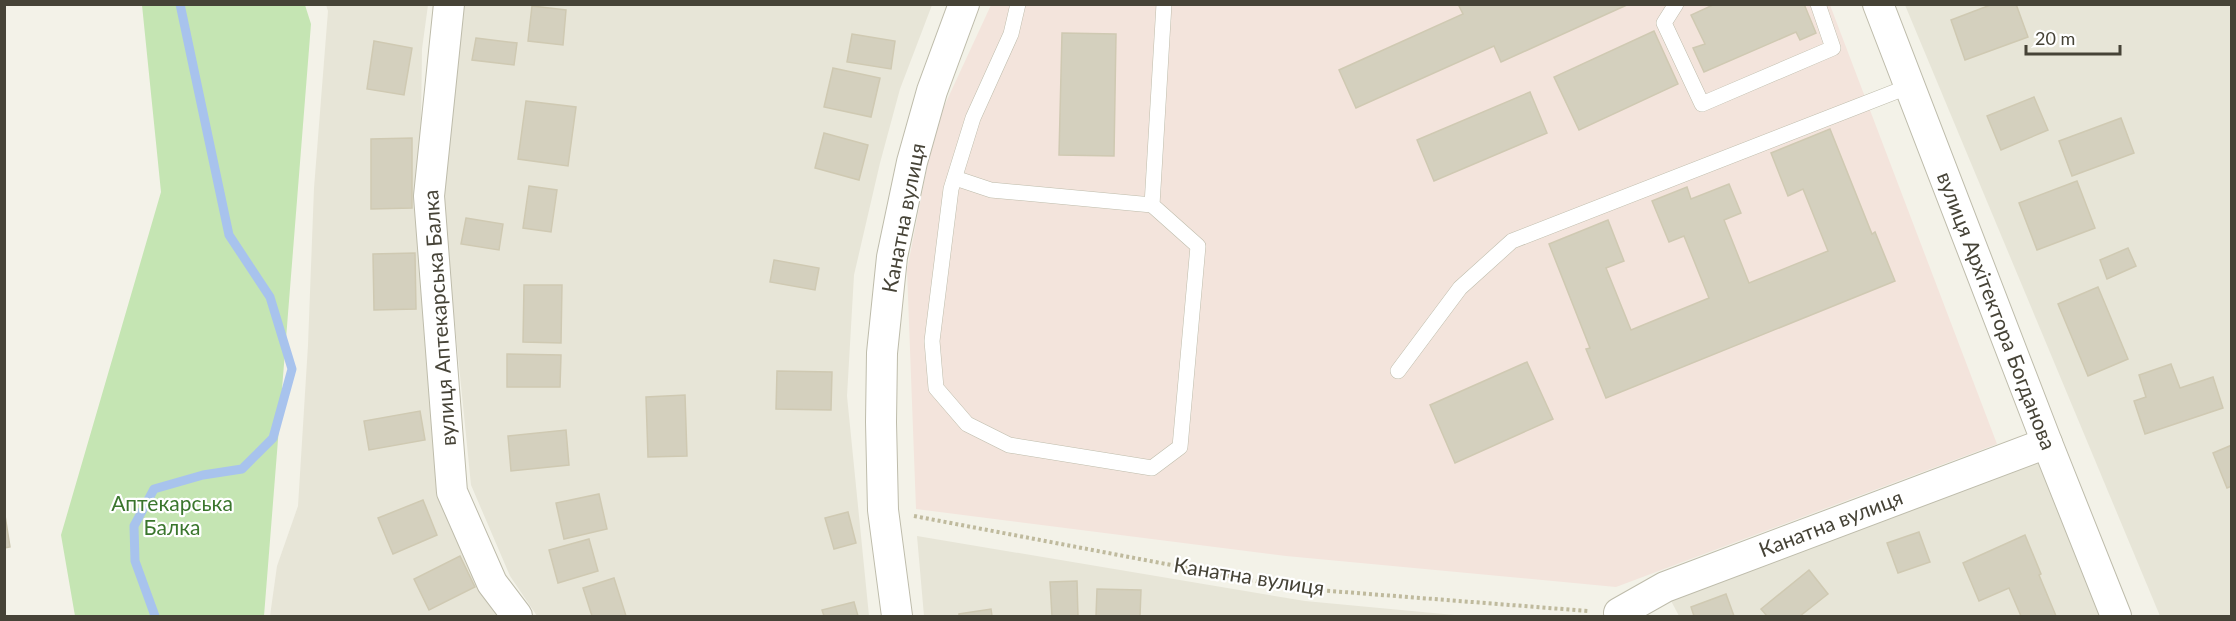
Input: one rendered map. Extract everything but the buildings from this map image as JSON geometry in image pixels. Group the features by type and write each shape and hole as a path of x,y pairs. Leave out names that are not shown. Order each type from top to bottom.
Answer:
{"street":[{"name":"вулиця Аптекарська Балка","path":"449,4 429,196 452,492 492,582 517,616"},
{"name":"Канатна вулиця","path":"897,616 884,510 881,422 882,352 892,257 912,162 932,92 964,4"},
{"name":"вулиця Архітектора Богданова","path":"1878,4 2116,616"},
{"name":"Канатна вулиця","path":"1625,615 1665,587 2047,443"}],"lane":[{"path":"955,178 992,190 1152,205 1198,246 1180,447 1152,468 1009,445 967,424 936,388 932,341 951,189 974,118 1011,34 1018,4"},
{"path":"1152,205 1164,4"},
{"path":"1676,4 1664,23 1702,104 1833,48 1818,4"},
{"path":"1398,371 1460,288 1512,241 1910,86"}],"path":[{"name":"Канатна вулиця","path":"884,510 1292,588 1625,615"}],"shaded area":[{"path":"326,5 428,5 422,49 420,198 440,495 505,616 270,616 277,566 298,506 308,345 314,188 328,11"},
{"path":"455,5 932,5 900,89 854,275 847,396 869,616 537,616 510,576 471,485 442,196"},
{"path":"991,5 1830,5 1997,444 1616,587 1286,556 916,509 907,270 935,126"},
{"path":"1905,5 2231,5 2231,616 2160,616"},
{"path":"2039,457 2102,616 1679,616 1669,597"},
{"path":"917,536 1305,601 1465,616 924,616"}],"green space":[{"name":"Аптекарська Балка","path":"142,5 305,5 311,24 264,616 75,616 61,535 161,192"}],"waterway":[{"path":"155,616 135,561 134,526 154,489 203,475 242,469 273,438 292,369 270,297 229,235 180,4"}]}
